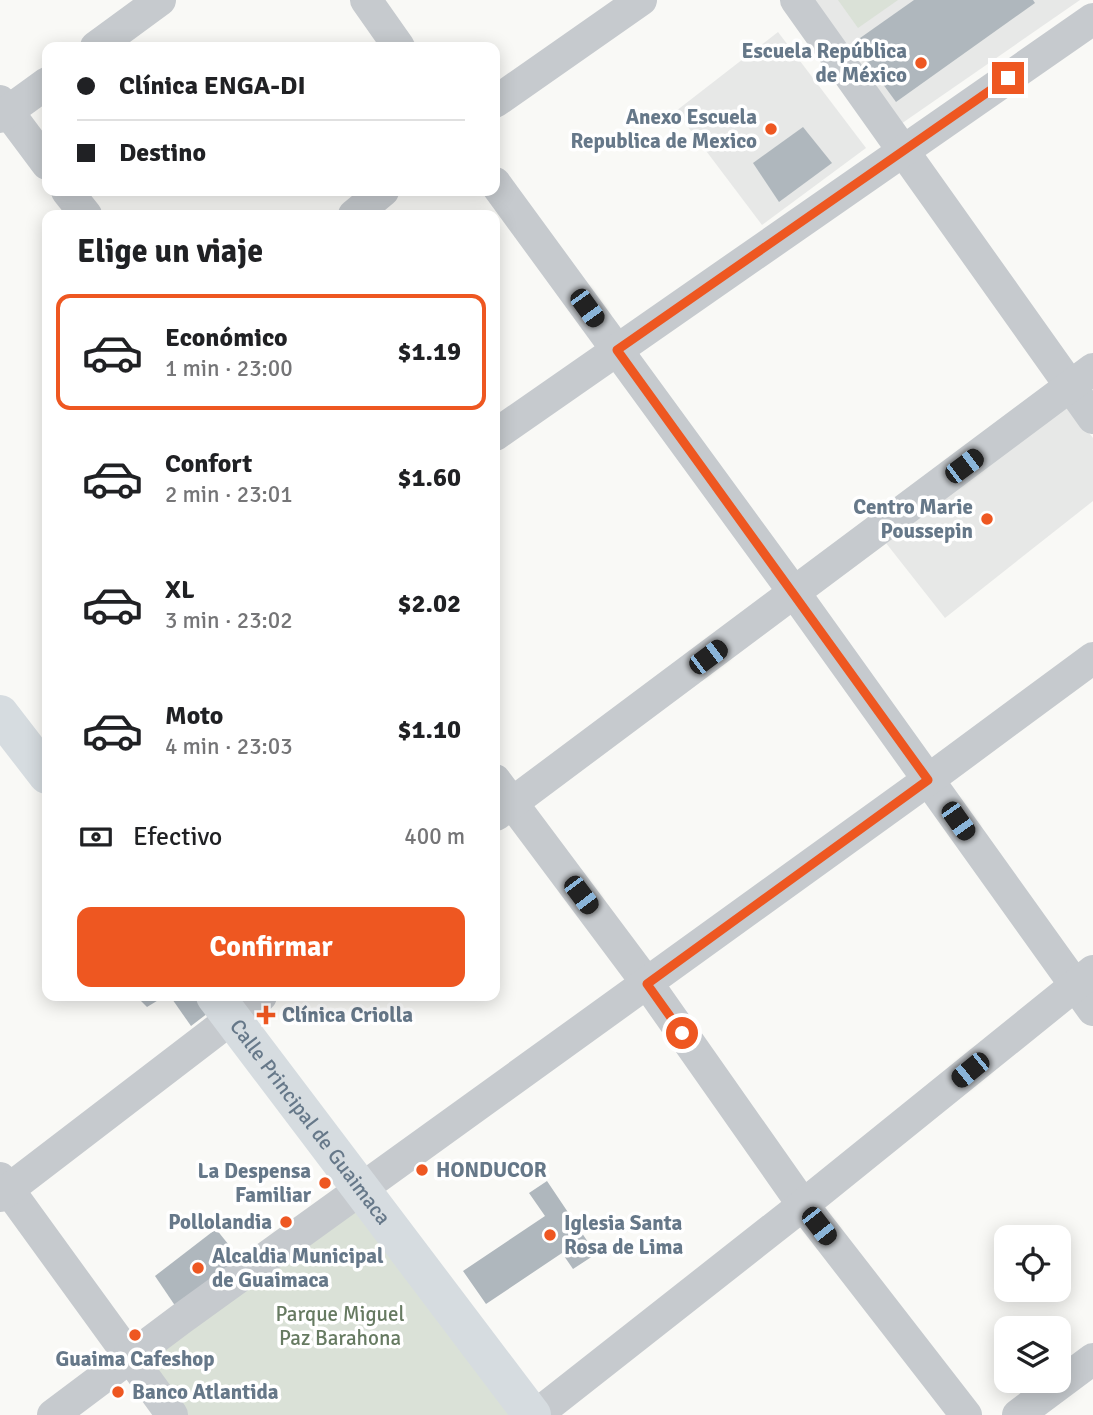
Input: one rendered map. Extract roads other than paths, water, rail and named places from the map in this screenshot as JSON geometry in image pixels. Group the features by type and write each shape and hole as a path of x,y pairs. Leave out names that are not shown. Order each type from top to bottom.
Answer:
{"main road":[{"path":"0,714 42,769"},
{"name":"Calle Principal de Guaimaca","path":"236,1003 362,1190 534,1415"}],"street":[{"path":"103,42 160,0"},
{"path":"366,0 395,42"},
{"path":"500,99 641,0"},
{"path":"796,0 902,151 1082,378 1093,418"},
{"path":"500,432 1093,19"},
{"path":"42,86 3,110 42,158"},
{"path":"500,190 928,780 1087,989 803,1205 534,1415"},
{"path":"71,196 82,210"},
{"path":"360,210 377,196"},
{"path":"966,1415 803,1205 647,984 501,799 794,593 1082,378"},
{"path":"53,1415 1093,658"},
{"path":"173,1415 3,1188 236,1003"},
{"path":"1018,1415 1093,1359"}],"place":[{"name":"Escuela República de México","path":"921,63"},
{"name":"Anexo Escuela Republica de Mexico","path":"771,129"},
{"name":"Centro Marie Poussepin","path":"987,519"},
{"name":"Clínica Criolla","path":"266,1015"},
{"name":"HONDUCOR","path":"422,1170"},
{"name":"La Despensa Familiar","path":"325,1183"},
{"name":"Pollolandia","path":"286,1222"},
{"name":"Iglesia Santa Rosa de Lima","path":"550,1235"},
{"name":"Alcaldia Municipal de Guaimaca","path":"198,1268"},
{"name":"Guaima Cafeshop","path":"135,1335"},
{"name":"Banco Atlantida","path":"118,1392"}],"park label":[{"name":"Parque Miguel Paz Barahona","path":"340,1326"}]}
